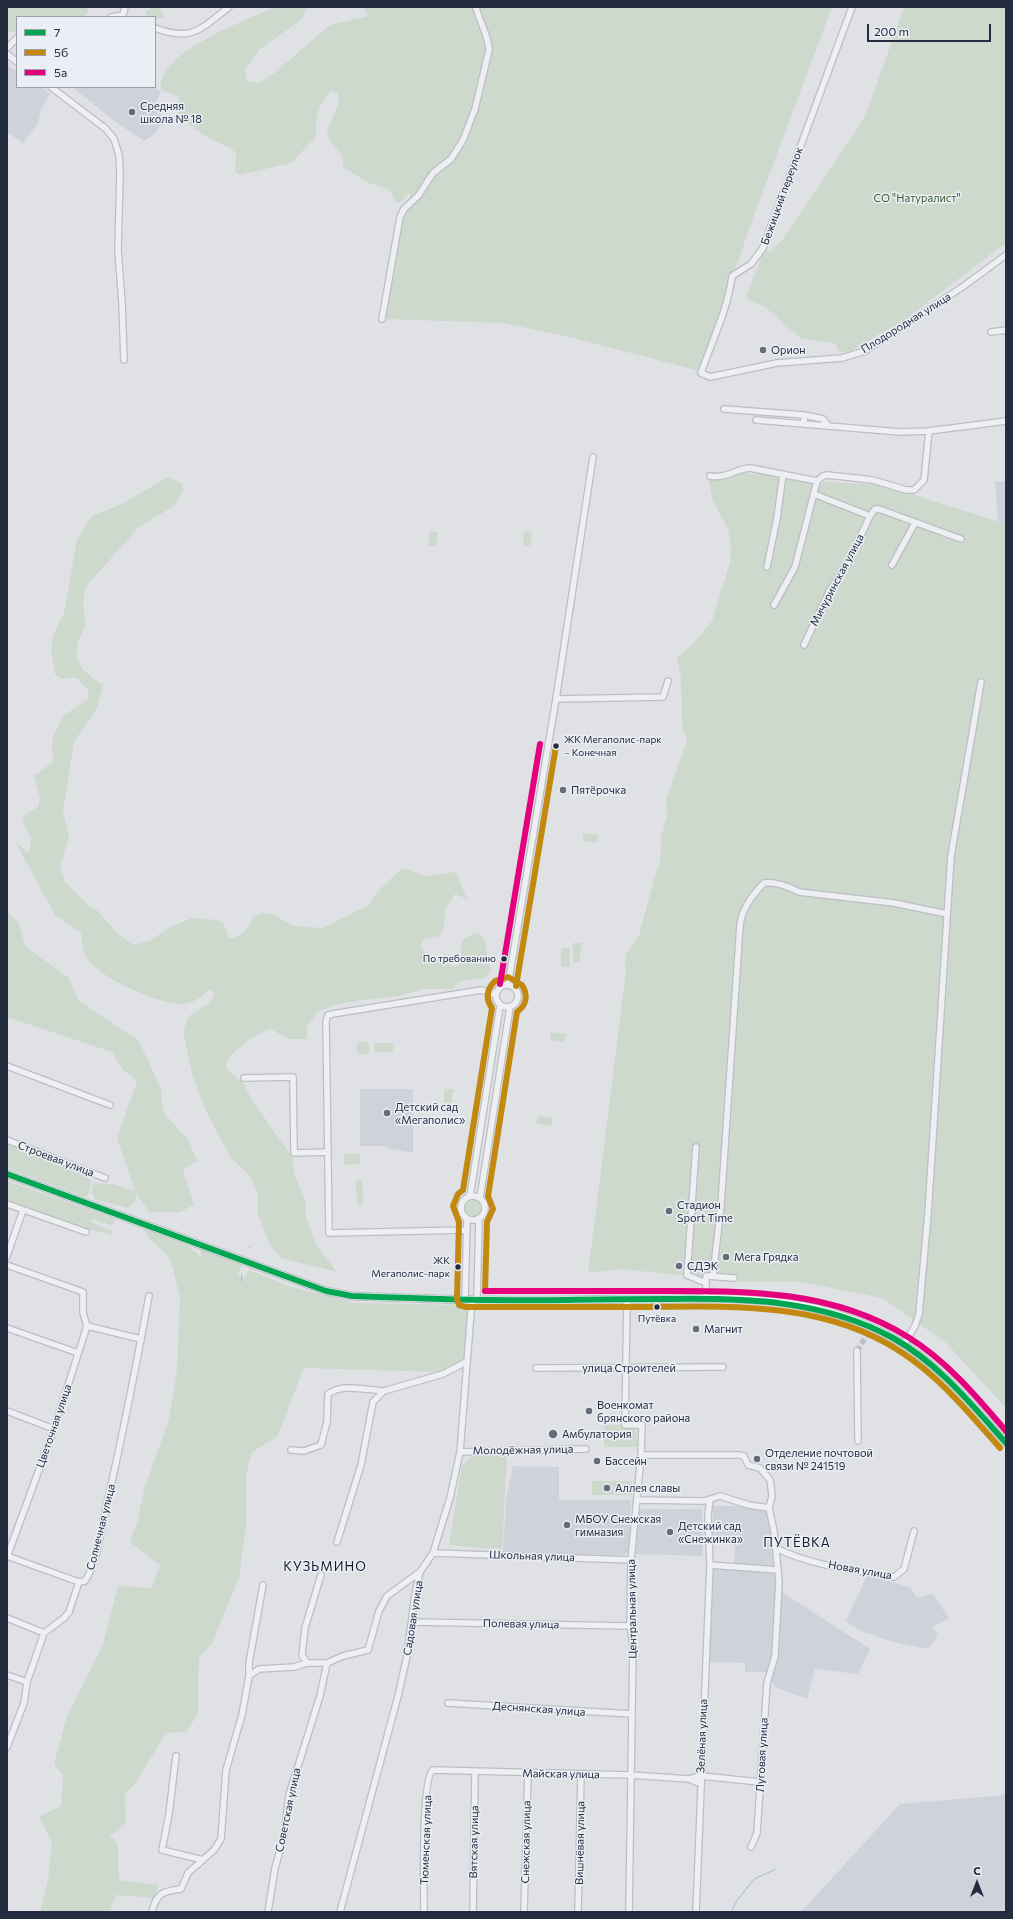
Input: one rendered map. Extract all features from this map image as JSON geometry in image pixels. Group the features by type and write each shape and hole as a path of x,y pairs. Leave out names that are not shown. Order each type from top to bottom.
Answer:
{"main road":[{"path":"7,1174 326,1291 352,1296 471,1299 706,1298 784,1302 820,1309 863,1323 904,1344 918,1354 952,1384 1006,1443"}],"street":[{"path":"125,7 126,16"},
{"path":"156,28 177,35 191,33 198,30 229,7"},
{"path":"382,319 400,216 404,209 418,196 433,173 451,159 463,140 475,109 489,54 489,44 480,23 476,7"},
{"name":"Бежицкий переулок","path":"701,373 707,353 721,322 730,293 732,276 752,264 763,248 852,7"},
{"path":"7,48 16,39"},
{"path":"7,54 16,61"},
{"path":"52,88 106,129 114,139 119,155 118,250 123,312 124,360"},
{"name":"Плодородная улица","path":"701,373 710,376 778,363 842,358 865,351 961,288 1006,255"},
{"path":"991,332 1006,330"},
{"path":"724,409 804,415 823,418 828,425"},
{"path":"804,415 804,424"},
{"path":"756,420 900,432 929,431 1006,420"},
{"path":"774,605 794,567 817,481 823,476 827,475 880,481 906,490 914,490 924,480 929,431"},
{"path":"508,985 556,699 593,457"},
{"path":"710,476 723,477 739,470 750,468 817,481"},
{"path":"767,567 777,518 783,474"},
{"path":"814,494 870,516 875,509 879,509 961,539"},
{"name":"Мичуринская улица","path":"804,645 830,590 847,565 870,516"},
{"path":"892,565 915,523"},
{"path":"556,699 663,697 668,681"},
{"path":"904,1344 915,1326 919,1314 928,1214 951,856 981,682"},
{"path":"713,1276 721,1205 741,915 756,890 764,883 773,882 799,892 894,903 947,914"},
{"path":"508,985 516,990 518,996 515,1004 510,1007 500,1006 496,1001 495,994 500,987 508,985"},
{"path":"467,1230 329,1233 326,1021 328,1015 481,990 495,994"},
{"path":"470,1196 500,1006"},
{"path":"480,1198 510,1007"},
{"path":"7,1066 110,1106"},
{"path":"244,1078 292,1077 294,1153 328,1152"},
{"name":"Строевая улица","path":"7,1140 105,1178"},
{"path":"696,1147 688,1275 706,1283"},
{"path":"471,1299 479,1219 485,1209 483,1201 480,1198 470,1196 465,1198 461,1207 461,1212 468,1219 479,1219"},
{"path":"7,1204 86,1232"},
{"path":"7,1256 23,1210"},
{"path":"468,1219 467,1230 471,1299"},
{"name":"Цветочная улица","path":"7,1265 83,1292 83,1313 87,1326 54,1429 7,1556"},
{"path":"706,1298 706,1276 734,1278"},
{"name":"Солнечная улица","path":"44,1633 64,1618 69,1612 79,1582 85,1581 89,1575 130,1401 149,1296"},
{"name":"Садовая улица","path":"340,1912 398,1696 420,1572 433,1553 450,1498 460,1452 471,1299"},
{"name":"Центральная улица","path":"627,1299 625,1425 642,1425 641,1455 631,1560 632,1594 630,1626 633,1646 629,1912"},
{"path":"87,1326 141,1339"},
{"path":"7,1328 78,1354"},
{"path":"857,1351 858,1441"},
{"path":"291,1450 304,1451 321,1445 327,1422 328,1394 334,1390 360,1388 384,1391 444,1374 466,1362"},
{"name":"улица Строителей","path":"536,1368 723,1367"},
{"path":"337,1542 361,1465 373,1402 384,1391"},
{"path":"7,1411 54,1429"},
{"name":"Молодёжная улица","path":"460,1452 586,1449"},
{"name":"Луговая улица","path":"641,1455 744,1456 748,1465 760,1468 770,1480 772,1486 772,1496 769,1508 776,1548 779,1581 774,1664 767,1683 758,1833 751,1846"},
{"path":"637,1500 710,1500 720,1496 749,1505 769,1508"},
{"name":"Зелёная улица","path":"696,1912 710,1562 708,1515 710,1500"},
{"name":"Новая улица","path":"776,1548 789,1555 809,1560 894,1577 904,1569 914,1532"},
{"name":"Школьная улица","path":"433,1553 631,1560"},
{"path":"777,1562 780,1558 789,1555"},
{"path":"7,1556 79,1582"},
{"path":"710,1562 778,1570"},
{"path":"249,1676 259,1669 327,1663 343,1656 368,1650 379,1611 387,1596 420,1572"},
{"path":"307,1664 302,1655 305,1628 322,1575"},
{"path":"152,1912 154,1902 160,1894 168,1890 180,1889 188,1873 214,1850 222,1839 226,1770 242,1715 249,1676 249,1662 263,1585"},
{"path":"7,1618 44,1633 27,1682 24,1703 9,1735 7,1747"},
{"name":"Полевая улица","path":"412,1622 630,1626"},
{"name":"Советская улица","path":"268,1912 275,1868 284,1836 289,1795 320,1696 327,1663"},
{"path":"7,1675 27,1682"},
{"name":"Деснянская улица","path":"448,1703 631,1714"},
{"path":"176,1756 170,1814 162,1850 203,1860"},
{"name":"Майская улица","path":"433,1770 630,1775 689,1779"},
{"name":"Тюменская улица","path":"424,1912 425,1803 429,1775 433,1770"},
{"name":"Вятская улица","path":"473,1912 475,1772"},
{"name":"Снежская улица","path":"524,1912 528,1773"},
{"name":"Вишнёвая улица","path":"578,1912 581,1774"},
{"path":"689,1779 701,1776 760,1782"},
{"path":"689,1779 701,1784"}],"shaded area":[{"path":"7,65 16,70 16,88 42,88 51,94 41,109 38,123 23,143 7,132"},
{"name":"Средняя школа № 18","path":"73,88 155,88 161,92 155,103 164,122 152,136 144,141 116,122"},
{"path":"1006,481 1006,524 998,521 995,482"},
{"name":"Детский сад «Мегаполис»","path":"360,1089 413,1089 413,1153 386,1148 385,1146 360,1146"},
{"name":"МБОУ Снежская гимназия","path":"513,1466 559,1467 559,1500 631,1500 629,1550 624,1555 503,1553 506,1499"},
{"path":"713,1506 765,1506 772,1528 782,1592 870,1649 858,1674 815,1669 807,1699 775,1687 766,1672 745,1672 745,1663 709,1662 714,1567 734,1567 735,1545 713,1543"},
{"name":"Детский сад «Снежинка»","path":"638,1509 702,1509 703,1556 636,1554"},
{"path":"868,1574 911,1588 917,1598 932,1593 949,1618 933,1627 938,1635 928,1649 889,1641 872,1634 862,1632 846,1621"},
{"path":"1006,1793 1006,1912 801,1912 900,1804 1005,1795"}],"green space":[{"path":"7,7 87,7 89,12 85,16 16,16 16,31 7,33"},
{"path":"151,7 158,7 163,13 164,18 156,18 156,16 145,15"},
{"path":"278,7 307,7 302,19 259,50 245,70 247,81 258,83 273,74 330,25 368,16 363,7 832,7 752,221 700,371 573,338 504,323 385,319 402,217 409,208 410,192 401,202 395,202 389,189 368,183 343,167 342,155 330,142 327,130 339,103 337,92 331,91 323,101 318,112 316,137 291,163 240,175 235,172 236,154 232,149 205,136 186,122 178,113 179,96 161,90 163,76 172,64 185,52 219,32 265,11"},
{"name":"СО \"Натуралист\"","path":"904,7 1006,7 1006,243 907,318 848,353 838,351 836,344 800,338 765,307 746,298 764,250 770,252 783,239 865,117"},
{"path":"707,472 783,475 817,481 882,485 1006,524 1006,1408 945,1342 882,1298 801,1282 743,1282 620,1269 588,1273 626,970 626,954 639,936 654,878 660,863 661,838 667,816 666,799 687,741 682,724 681,678 677,658 694,643 712,621 730,562 731,546 728,529 713,501"},
{"path":"168,477 182,483 183,491 175,505 138,528 88,584 84,594 85,623 77,647 78,660 80,665 92,678 103,685 97,708 74,742 63,812 69,836 60,866 65,882 89,906 97,910 119,935 133,945 150,941 170,927 192,918 218,920 224,924 229,939 241,934 247,929 253,917 262,913 272,914 293,926 323,928 369,905 377,892 402,868 425,876 456,872 467,899 455,894 447,906 444,929 439,936 423,939 421,947 427,954 455,967 462,963 461,948 467,937 478,933 484,939 491,971 486,978 461,981 452,989 424,989 398,996 334,1005 318,1012 307,1027 307,1039 290,1039 270,1029 258,1034 246,1042 226,1062 227,1070 243,1082 252,1100 292,1157 294,1174 306,1203 306,1217 316,1244 336,1271 350,1275 281,1258 270,1245 257,1211 258,1195 256,1188 248,1174 230,1157 204,1107 193,1077 183,1031 189,1016 210,1002 215,995 211,989 190,1003 171,1003 129,988 102,973 92,965 86,957 83,949 81,933 55,915 16,843 29,853 31,838 24,825 23,816 38,807 40,799 34,776 53,762 52,740 62,717 89,698 88,690 77,678 61,679 55,674 51,651 53,635 64,613 77,540 90,518 96,514 120,505"},
{"path":"430,531 438,532 436,546 428,545"},
{"path":"524,531 532,532 530,546 523,545"},
{"path":"583,834 598,834 598,842 583,842"},
{"path":"7,912 18,922 26,947 68,977 79,1001 139,1041 161,1089 163,1112 189,1141 197,1161 183,1170 194,1205 180,1212 149,1212 136,1192 136,1200 129,1208 96,1200 92,1194 92,1186 95,1183 113,1184 135,1191 117,1138 137,1081 122,1069 112,1052 7,1017"},
{"path":"573,943 582,943 579,962 573,962"},
{"path":"561,948 570,948 570,967 561,967"},
{"path":"551,1032 566,1034 565,1042 550,1040"},
{"path":"360,1041 366,1041 370,1045 370,1051 366,1055 360,1055 356,1051 356,1045"},
{"path":"374,1043 393,1043 393,1052 374,1052"},
{"path":"444,1089 453,1089 451,1103 444,1103"},
{"path":"538,1116 553,1118 552,1126 536,1123"},
{"path":"7,1141 48,1157 87,1177 91,1182 89,1193 85,1197 7,1168"},
{"path":"344,1154 360,1154 360,1164 344,1165"},
{"path":"356,1180 362,1180 363,1204 357,1204"},
{"path":"7,1181 115,1219 113,1226 93,1219 91,1222 113,1232 112,1235 88,1229 7,1200"},
{"path":"469,1199 477,1199 482,1204 480,1215 477,1217 469,1217 464,1212 464,1204"},
{"path":"144,1229 188,1246 202,1257 199,1249 201,1248 239,1263 241,1265 238,1276 244,1278 249,1270 288,1286 355,1303 465,1305 468,1324 466,1347 463,1359 442,1372 304,1368 277,1437 252,1452 246,1475 246,1526 239,1578 212,1643 199,1657 198,1714 186,1732 166,1733 136,1782 125,1795 126,1823 110,1836 118,1844 119,1880 158,1885 155,1898 116,1895 110,1912 40,1912 48,1880 52,1842 39,1817 61,1806 63,1775 54,1764 67,1716 103,1644 118,1586 152,1588 160,1565 130,1542 138,1520 144,1490 169,1419 177,1370 180,1297 170,1258 148,1237"},
{"path":"604,1425 632,1425 637,1434 637,1447 604,1447"},
{"path":"507,1455 502,1550 449,1545 462,1465 473,1456"},
{"path":"592,1481 632,1481 632,1495 592,1495"}],"waterway":[{"path":"241,1281 242,1274"},
{"path":"731,1912 736,1902 754,1879 776,1869"}],"tunnel":[{"path":"857,1351 872,1327"}],"transit line":[{"name":"5а","path":"500,984 540,744"},
{"name":"5б","path":"516,986 556,746"},
{"name":"5б","path":"485,1291 487,1222 493,1209 488,1196 517,1012 526,1000 522,985 508,977 495,981 490,987 488,994 488,1001 492,1008 463,1190 458,1194 453,1206 459,1222 457,1299 459,1305 465,1307 741,1307 808,1315 840,1323 871,1335 901,1352 915,1362 942,1384 1000,1448"},
{"name":"7","path":"7,1174 326,1291 352,1296 514,1300 727,1299 784,1304 839,1316 866,1325 893,1338 925,1360 954,1386 1006,1443"},
{"name":"5а","path":"485,1291 743,1292 811,1300 844,1308 877,1320 908,1337 936,1357 961,1380 1006,1431"}],"place":[{"name":"Средняя школа № 18","path":"132,112"},
{"name":"Орион","path":"763,350"},
{"name":"ЖК Мегаполис-парк – Конечная","path":"556,746"},
{"name":"Пятёрочка","path":"563,790"},
{"name":"По требованию","path":"504,959"},
{"name":"Детский сад «Мегаполис»","path":"387,1113"},
{"name":"Стадион Sport Time","path":"669,1211"},
{"name":"Мега Грядка","path":"726,1257"},
{"name":"СДЭК","path":"679,1266"},
{"name":"ЖК Мегаполис-парк","path":"458,1267"},
{"name":"Путёвка","path":"657,1307"},
{"name":"Магнит","path":"696,1329"},
{"name":"Военкомат брянского района","path":"589,1411"},
{"name":"Амбулатория","path":"553,1434"},
{"name":"Отделение почтовой связи № 241519","path":"757,1459"},
{"name":"Бассейн","path":"597,1461"},
{"name":"Аллея славы","path":"607,1488"},
{"name":"МБОУ Снежская гимназия","path":"567,1525"},
{"name":"Детский сад «Снежинка»","path":"670,1532"}],"district":[{"name":"ПУТЁВКА","path":"797,1543"},
{"name":"КУЗЬМИНО","path":"325,1567"}]}
